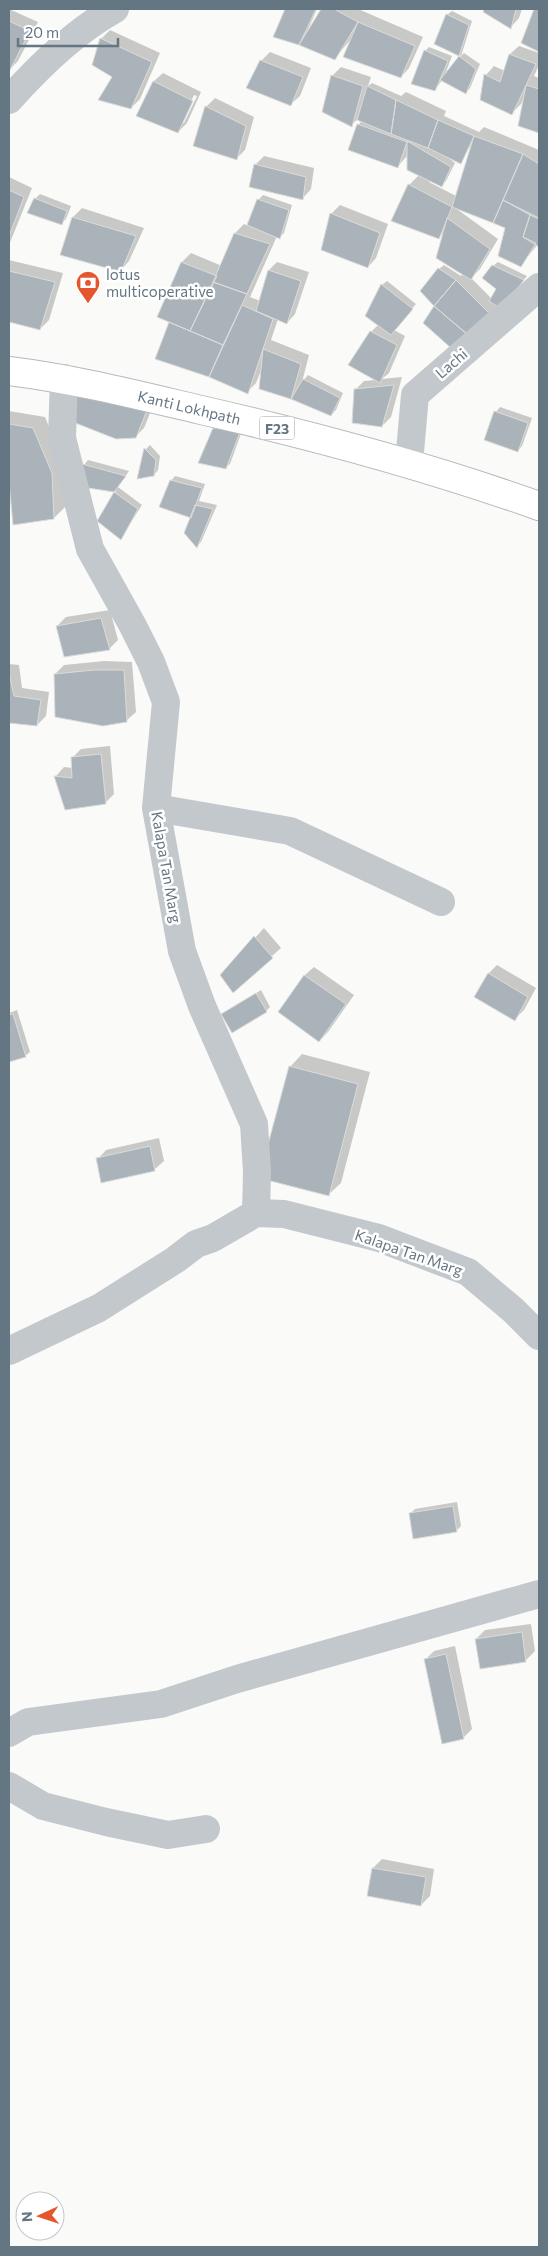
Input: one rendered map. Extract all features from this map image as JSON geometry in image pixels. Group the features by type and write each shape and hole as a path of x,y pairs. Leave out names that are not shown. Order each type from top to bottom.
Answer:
{"main road":[{"name":"Kanti Lokhpath","path":"9,371 64,378 258,423 409,463 539,506"}],"street":[{"path":"9,100 38,68 90,23 116,9"},
{"name":"Lachi","path":"409,463 415,395 539,287"},
{"name":"Kalapa Tan Marg","path":"64,378 62,438 90,549 137,633 151,662 166,702 156,808 182,951 202,1006 254,1124 257,1172 256,1213 284,1214 379,1238 468,1272 513,1310 539,1336"},
{"path":"156,808 290,831 441,902"},
{"path":"9,1351 115,1299 176,1260 196,1244 213,1238 256,1213"},
{"path":"9,1733 28,1722 161,1704 237,1679 539,1594"},
{"path":"9,1786 43,1806 106,1822 168,1834 206,1829"}],"building":[{"path":"285,9 316,9 299,45 273,37"},
{"path":"321,9 334,9 358,22 335,60 299,45"},
{"path":"484,9 516,9 511,29 483,12"},
{"path":"534,9 539,9 539,52 521,43"},
{"path":"446,14 469,25 459,56 434,44"},
{"path":"9,21 30,31 9,72"},
{"path":"358,22 415,46 401,78 343,57"},
{"path":"100,38 152,62 131,109 98,100 112,77 92,65"},
{"path":"424,50 448,61 435,91 411,84"},
{"path":"509,54 536,64 512,115 480,100 484,74 500,82"},
{"path":"459,56 476,69 466,94 440,80"},
{"path":"260,60 303,77 291,106 246,88"},
{"path":"331,75 363,86 352,127 322,112"},
{"path":"153,81 193,101 178,133 136,116"},
{"path":"526,85 539,89 539,133 518,126"},
{"path":"367,86 396,100 391,134 357,120"},
{"path":"396,100 438,120 428,148 391,134"},
{"path":"205,106 246,126 237,160 193,146"},
{"path":"438,120 474,136 461,164 428,148"},
{"path":"357,124 407,142 398,168 348,150"},
{"path":"474,136 523,154 493,223 452,207"},
{"path":"407,141 451,167 442,187 407,170"},
{"path":"523,154 539,164 539,218 503,200"},
{"path":"254,164 306,177 303,200 249,187"},
{"path":"408,184 452,207 439,239 391,221"},
{"path":"9,190 24,197 9,236"},
{"path":"34,198 67,211 62,225 27,213"},
{"path":"257,199 289,210 280,239 247,225"},
{"path":"503,200 530,215 523,237 536,243 521,267 498,256 505,228 493,223"},
{"path":"330,213 380,233 368,268 321,250"},
{"path":"530,215 539,219 539,247 523,237"},
{"path":"72,217 136,236 121,272 60,255"},
{"path":"447,218 490,249 471,280 436,258"},
{"path":"234,233 270,244 247,294 213,282"},
{"path":"181,262 217,276 190,331 157,317"},
{"path":"492,265 524,280 501,309 489,301 496,289 482,278"},
{"path":"438,268 456,280 434,306 420,291"},
{"path":"268,270 301,281 287,324 256,311"},
{"path":"9,271 55,282 40,330 9,322"},
{"path":"456,280 492,316 471,338 434,306"},
{"path":"213,282 247,294 223,345 190,331"},
{"path":"381,284 413,309 391,335 365,316"},
{"path":"242,305 273,319 248,394 209,377"},
{"path":"434,306 466,333 451,348 423,323"},
{"path":"169,322 223,345 209,377 155,359"},
{"path":"370,331 397,345 380,383 348,365"},
{"path":"263,349 301,364 291,399 259,389"},
{"path":"303,379 340,398 331,416 291,399"},
{"path":"394,385 382,427 352,423 354,389"},
{"path":"72,393 147,410 136,438 116,439 73,422"},
{"path":"494,411 528,423 518,452 484,440"},
{"path":"9,424 33,428 52,473 54,519 13,525 9,483"},
{"path":"213,428 240,432 226,469 198,463"},
{"path":"144,448 156,460 154,476 137,479"},
{"path":"82,464 126,476 114,492 88,488"},
{"path":"170,480 202,488 191,518 159,507"},
{"path":"114,492 138,509 121,540 97,521"},
{"path":"195,505 213,509 197,548 184,533"},
{"path":"101,618 110,650 64,657 56,626"},
{"path":"94,670 124,670 127,722 103,726 55,717 54,674"},
{"path":"9,673 14,696 41,700 37,726 9,723"},
{"path":"101,754 106,804 65,810 54,776 72,778 71,757"},
{"path":"254,936 273,958 233,993 220,975"},
{"path":"488,973 528,997 515,1021 474,997"},
{"path":"304,975 346,1004 319,1042 278,1012"},
{"path":"256,993 267,1012 232,1033 221,1014"},
{"path":"13,1014 26,1057 9,1062 9,1015"},
{"path":"289,1066 358,1084 329,1196 259,1178"},
{"path":"150,1146 155,1171 101,1183 96,1158"},
{"path":"453,1506 457,1532 413,1539 409,1513"},
{"path":"522,1632 526,1662 480,1669 475,1639"},
{"path":"446,1654 464,1739 442,1744 424,1659"},
{"path":"372,1868 426,1877 421,1906 367,1896"}],"place":[{"name":"lotus multicoperative","path":"88,304"}]}
